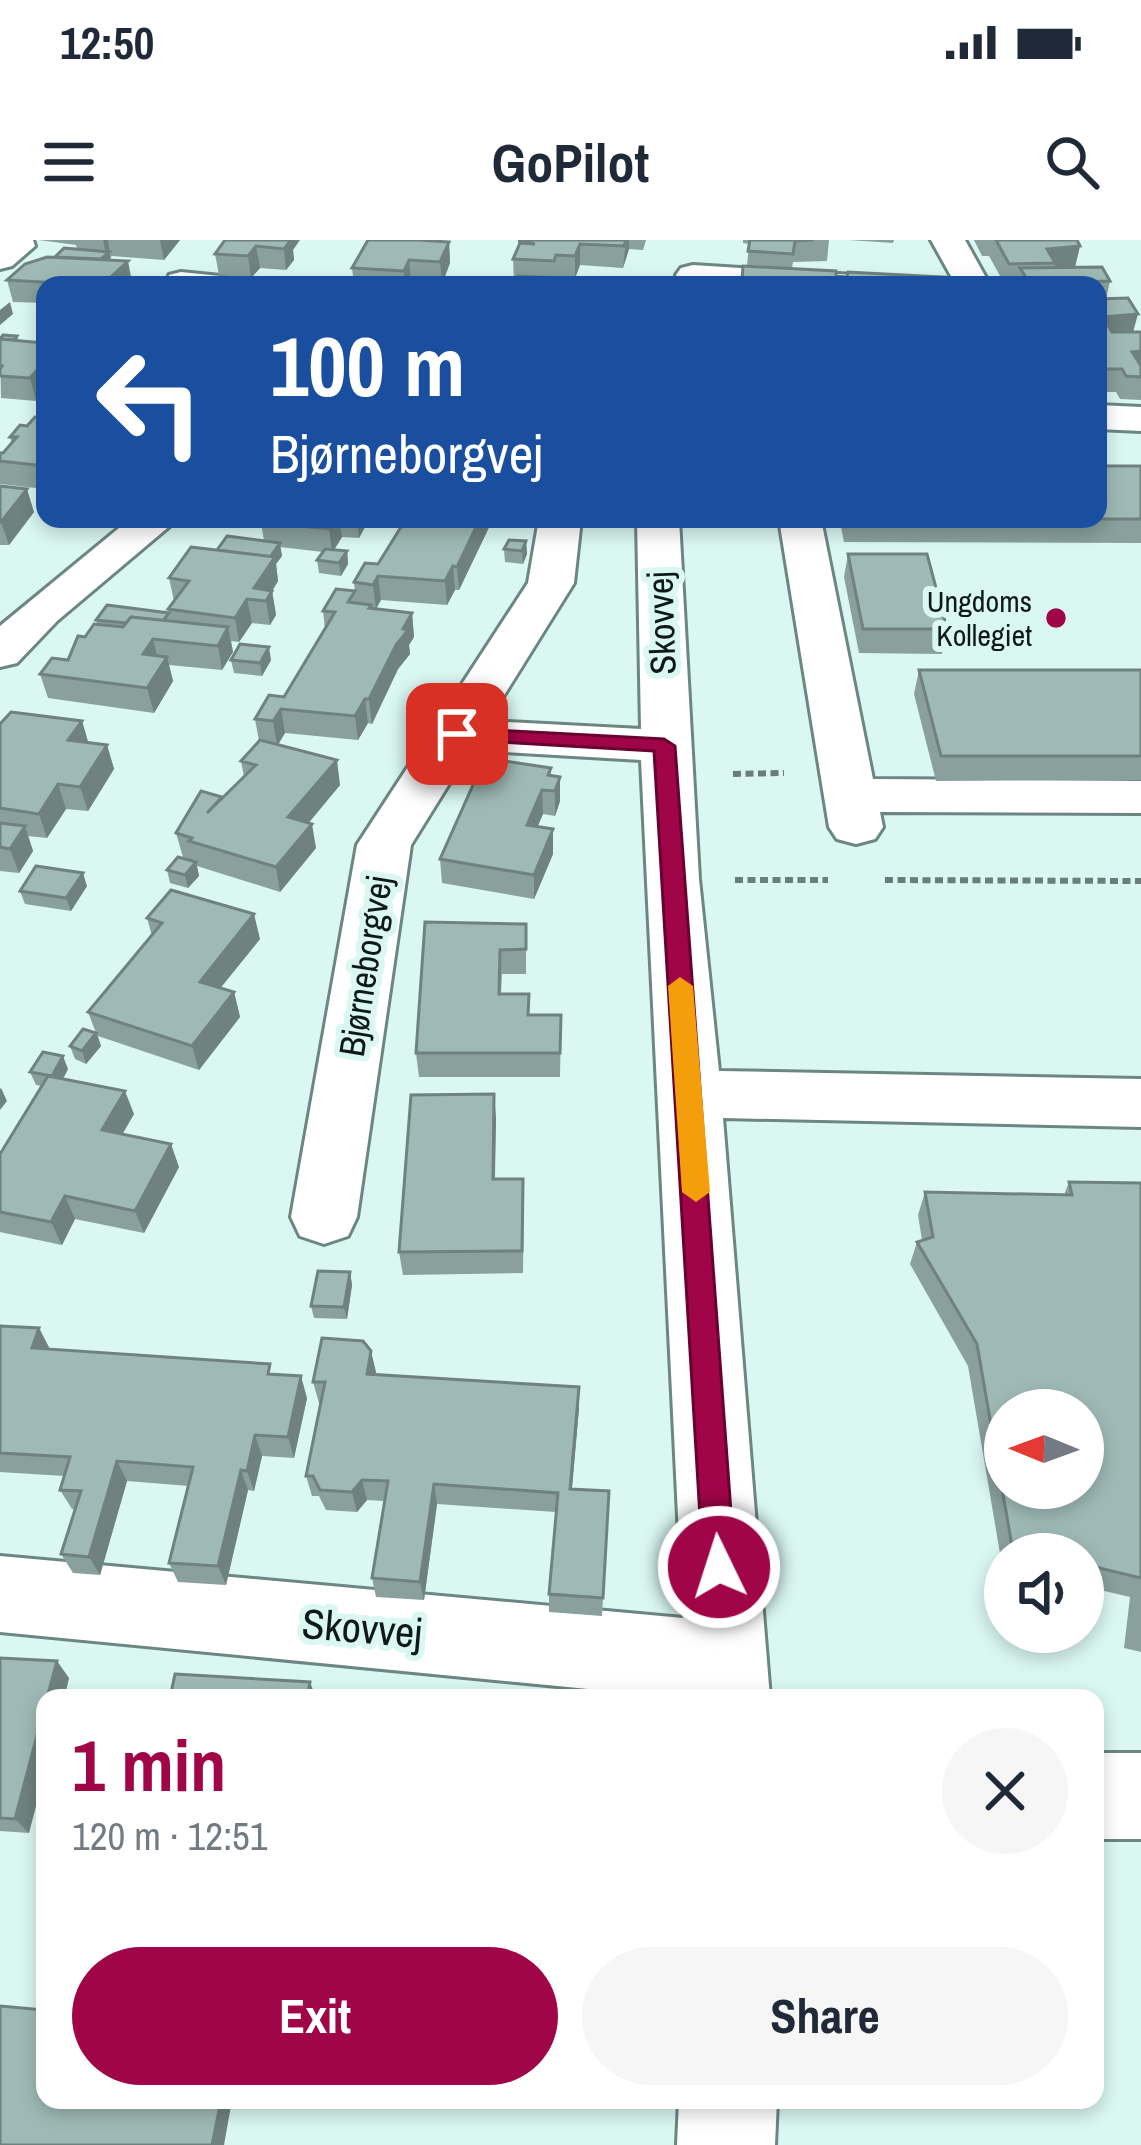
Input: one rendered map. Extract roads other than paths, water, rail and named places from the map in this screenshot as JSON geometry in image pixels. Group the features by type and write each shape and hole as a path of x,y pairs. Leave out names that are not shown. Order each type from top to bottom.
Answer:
{"street":[{"path":"0,259 18,246 16,240"},
{"path":"948,240 968,276"},
{"path":"695,266 779,276"},
{"path":"1107,417 1141,419"},
{"path":"0,653 21,609 143,528"},
{"name":"Bjørneborgvej","path":"324,1217 384,845 551,583 559,528"},
{"name":"Skovvej","path":"0,1594 726,1680 690,1094 671,879 658,528"},
{"path":"802,528 851,799 1141,797"},
{"path":"457,734 665,760"},
{"path":"690,1094 1141,1103"},
{"path":"1104,1796 1141,1796"},
{"path":"726,2145 728,2109"}],"place":[{"name":"Ungdoms Kollegiet","path":"1056,618"}]}
